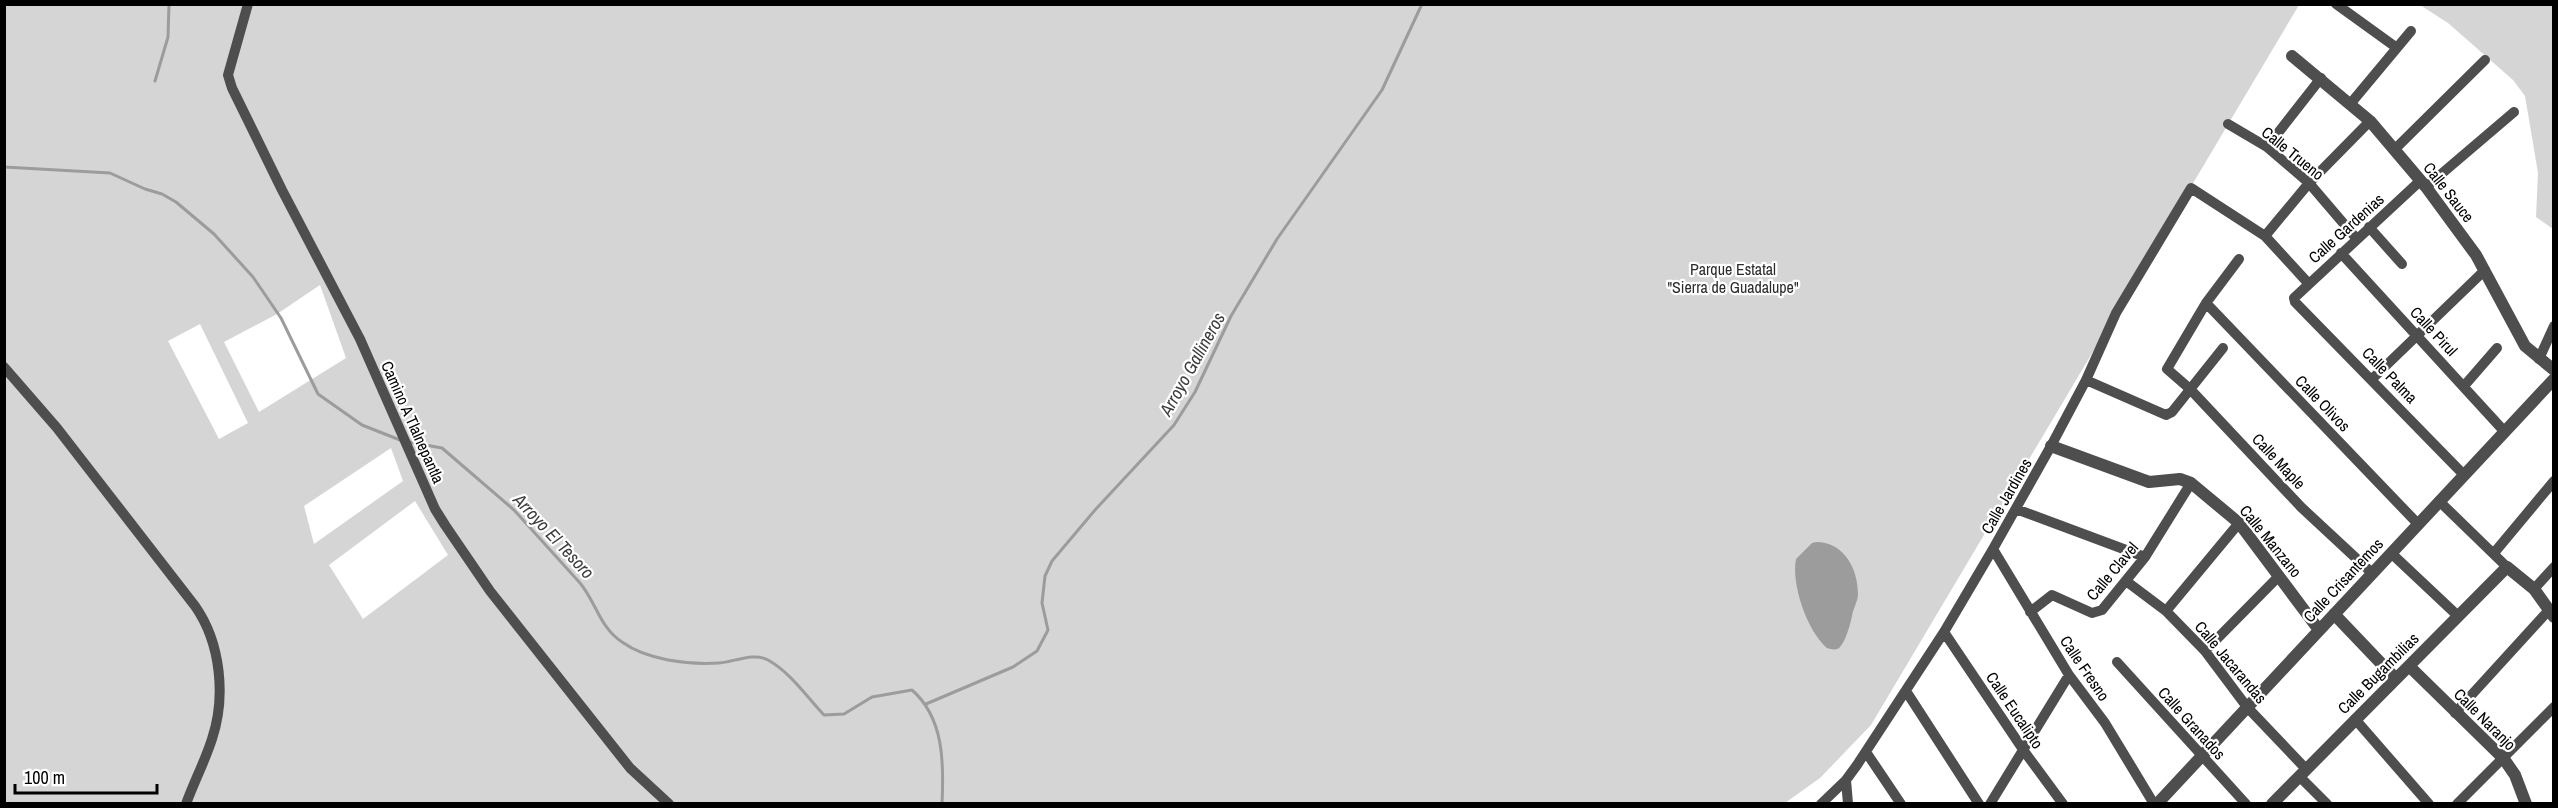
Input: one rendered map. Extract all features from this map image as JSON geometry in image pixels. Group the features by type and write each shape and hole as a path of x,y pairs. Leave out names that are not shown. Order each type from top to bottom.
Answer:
{"street":[{"name":"Camino A Tlalnepantla","path":"248,4 228,75 232,88 360,339 435,509 490,591 630,768 669,804"},
{"path":"2336,4 2397,48"},
{"path":"2351,103 2411,31"},
{"name":"Calle Sauce","path":"2292,56 2370,121 2423,184 2485,270 2525,346 2553,370"},
{"path":"2394,150 2485,60"},
{"path":"2267,147 2321,78"},
{"name":"Calle Gardenias","path":"2294,298 2308,282 2369,227 2514,112"},
{"path":"2308,282 2265,236 2309,183 2370,121"},
{"name":"Calle Trueno","path":"2228,124 2267,147 2309,183 2356,238"},
{"name":"Calle Jardines","path":"1821,804 1846,780 1944,632 2051,446 2086,380 2116,313 2191,188 2265,236"},
{"path":"2369,227 2402,264"},
{"name":"Calle Pirul","path":"2341,253 2504,431"},
{"path":"2206,303 2239,260"},
{"path":"2372,379 2485,270"},
{"name":"Calle Palma","path":"2294,298 2295,302 2464,474"},
{"name":"Calle Maple","path":"2206,303 2167,369 2190,389 2301,507 2372,573"},
{"name":"Calle Olivos","path":"2206,303 2418,524"},
{"path":"2539,359 2553,326"},
{"path":"2086,380 2166,415 2172,412 2223,348"},
{"path":"2464,386 2498,348"},
{"path":"4,367 57,428 195,606 207,630 219,669 216,722 212,739 186,804"},
{"name":"Calle Crisantemos","path":"2156,804 2553,379"},
{"path":"2051,446 2149,482 2180,479 2191,483"},
{"path":"2494,553 2553,481"},
{"name":"Calle Manzano","path":"2191,483 2239,523 2319,630"},
{"name":"Calle Clavel","path":"2030,612 2052,595 2097,613 2102,610 2145,557 2191,483"},
{"path":"2439,501 2507,567 2534,589 2551,614 2455,713"},
{"path":"2016,509 2145,557"},
{"path":"2166,611 2239,523"},
{"name":"Calle Fresno","path":"1993,549 2069,675 2105,723 2156,804"},
{"path":"2391,553 2458,616"},
{"name":"Calle Bugambilias","path":"2272,804 2507,567"},
{"path":"2534,589 2553,567"},
{"path":"2205,651 2279,576"},
{"name":"Calle Jacarandas","path":"2126,581 2166,611 2205,651 2247,707 2327,804"},
{"path":"2334,614 2396,679"},
{"name":"Calle Eucalipto","path":"1944,632 2024,752 2063,804"},
{"name":"Calle Granados","path":"2117,662 2246,804"},
{"name":"Calle Naranjo","path":"2409,666 2504,759 2516,775 2526,804"},
{"path":"1990,804 2024,752 2069,675"},
{"path":"1905,692 1979,804"},
{"path":"2457,804 2551,716"},
{"path":"2355,719 2429,804"},
{"path":"1866,752 1901,804"},
{"path":"1846,780 1848,804"}],"green space":[{"name":"Parque Estatal \"Sierra de Guadalupe\"","path":"5,5 2299,5 1871,725 1820,778 1785,803 5,804","holes":["320,285 346,358 259,412 224,342 277,314","200,324 248,423 219,439 168,341","391,448 403,481 314,544 304,506","415,501 448,555 363,619 329,565"]},
{"path":"2420,5 2553,5 2553,229 2536,217 2538,173 2525,96 2513,80 2448,23"}],"shaded area":[{"path":"1812,543 1826,543 1842,552 1856,576 1858,597 1848,632 1842,644 1836,649 1827,648 1813,630 1798,594 1796,559"}],"waterway":[{"path":"155,81 168,37 169,4"},
{"name":"Arroyo Gallineros","path":"926,704 1013,667 1037,651 1048,630 1042,603 1045,576 1052,561 1095,510 1174,425 1195,392 1231,316 1277,239 1382,90 1422,4"},
{"path":"4,167 110,173 176,202 214,234 253,277 281,318 318,394 362,425 400,440"},
{"name":"Arroyo El Tesoro","path":"409,442 442,448 514,510 580,583 608,630 632,648 668,660 694,663 719,663 750,657 768,660 784,671 824,715 844,714 872,697 912,690 923,701 940,742 943,773 942,804"}]}
